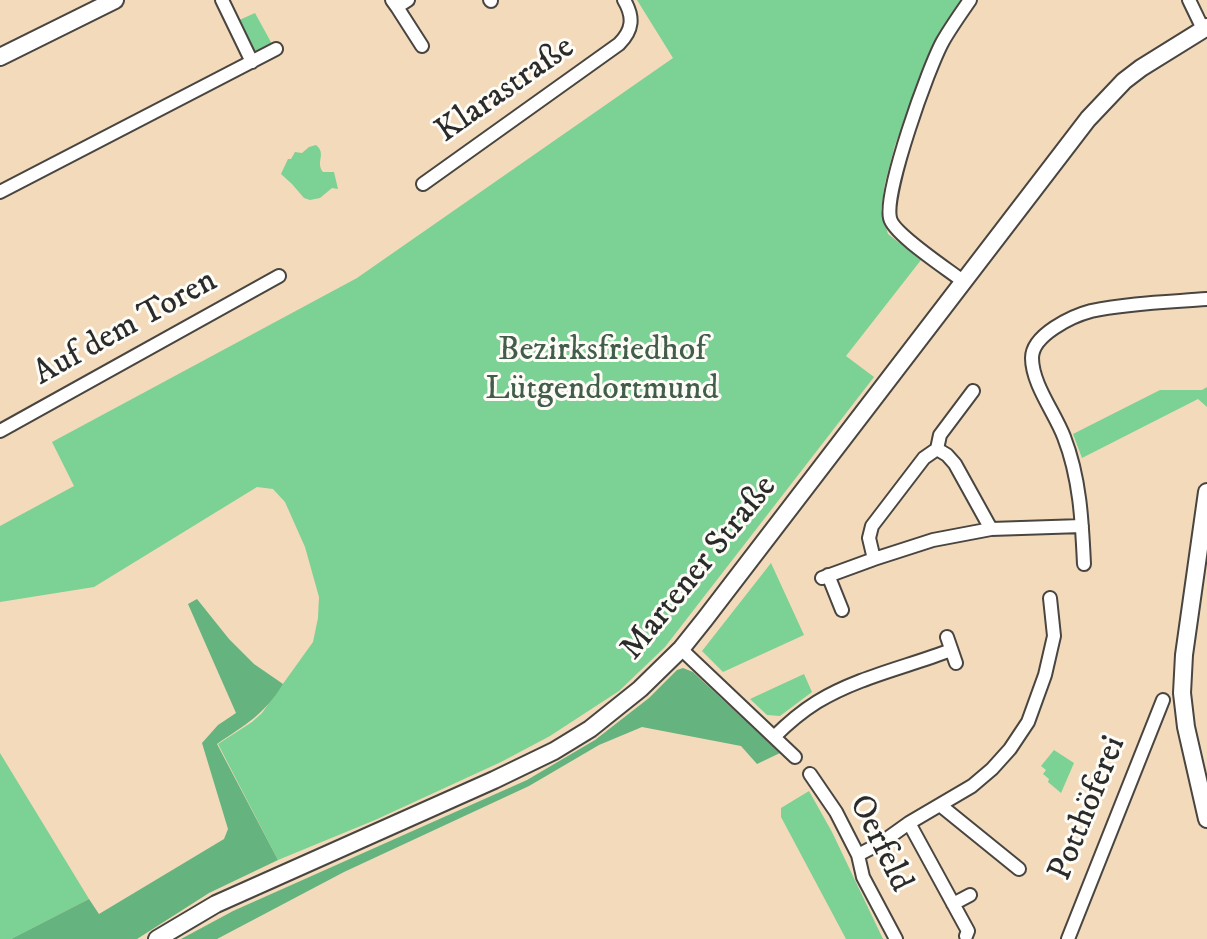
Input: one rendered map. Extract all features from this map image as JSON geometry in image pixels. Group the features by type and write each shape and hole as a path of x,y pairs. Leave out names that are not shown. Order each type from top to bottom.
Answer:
{"street":[{"path":"0,57 115,0"},
{"path":"222,0 252,62"},
{"name":"Klarastraße","path":"423,184 619,44 627,36 631,25 631,16 624,0"},
{"path":"964,282 898,231 890,219 893,186 924,86 942,43 970,0"},
{"path":"1189,0 1206,33"},
{"path":"399,2 422,46"},
{"name":"Martener Straße","path":"157,939 216,904 554,751 617,709 681,649 1067,145 1110,94 1141,68 1206,33"},
{"path":"0,192 276,49"},
{"name":"Auf dem Toren","path":"0,431 279,276"},
{"path":"1084,564 1080,497 1064,436 1035,376 1032,357 1036,345 1048,332 1091,311 1207,299"},
{"path":"874,559 869,538 872,526 924,458 937,449 940,435 973,391"},
{"path":"937,449 955,464 991,529"},
{"path":"1207,492 1185,646 1182,693 1186,727 1207,819"},
{"path":"842,610 825,577 874,559 933,540 991,529 1082,526"},
{"path":"858,855 972,786 1010,749 1028,722 1045,675 1054,636 1050,598"},
{"path":"774,737 817,702 847,686 954,657 947,637"},
{"path":"681,649 795,757"},
{"name":"Potthöferei","path":"1068,939 1163,700"},
{"name":"Oerfeld","path":"810,774 836,812 858,855 863,877 896,939"},
{"path":"940,805 1019,869"},
{"path":"909,823 968,931 966,936"},
{"path":"953,904 970,895"}],"green space":[{"name":"Bezirksfriedhof Lütgendortmund","path":"637,0 962,0 936,40 895,145 885,183 881,210 888,234 921,260 846,356 874,377 665,647 619,691 550,736 501,762 375,820 278,860 218,744 262,713 313,642 319,597 305,547 285,502 273,489 257,487 94,587 0,602 0,526 74,486 52,442 357,278 673,58"},
{"path":"255,13 272,46 254,54 237,21"},
{"path":"316,145 321,152 323,172 334,172 338,189 332,188 320,198 310,200 304,198 281,174 295,152 302,153"},
{"path":"1207,387 1207,407 1198,399 1082,458 1073,434 1160,390 1202,390"},
{"path":"771,563 804,635 723,672 702,651"},
{"path":"197,599 254,664 283,684 261,711 217,744 278,860 209,893 137,939 11,939 89,899 99,914 224,839 228,829 202,743 218,725 236,713 188,604"},
{"path":"683,668 693,672 780,753 757,764 741,746 642,727 599,745 529,786 344,872 217,939 181,939 233,911 527,780 595,740"},
{"path":"804,674 812,692 780,716 767,715 750,699"},
{"path":"1054,750 1074,763 1061,793 1048,782 1049,779 1043,774 1046,770 1041,766"},
{"path":"0,753 89,899 11,939 0,939"},
{"path":"809,791 883,939 846,939 781,817 781,808"}]}
